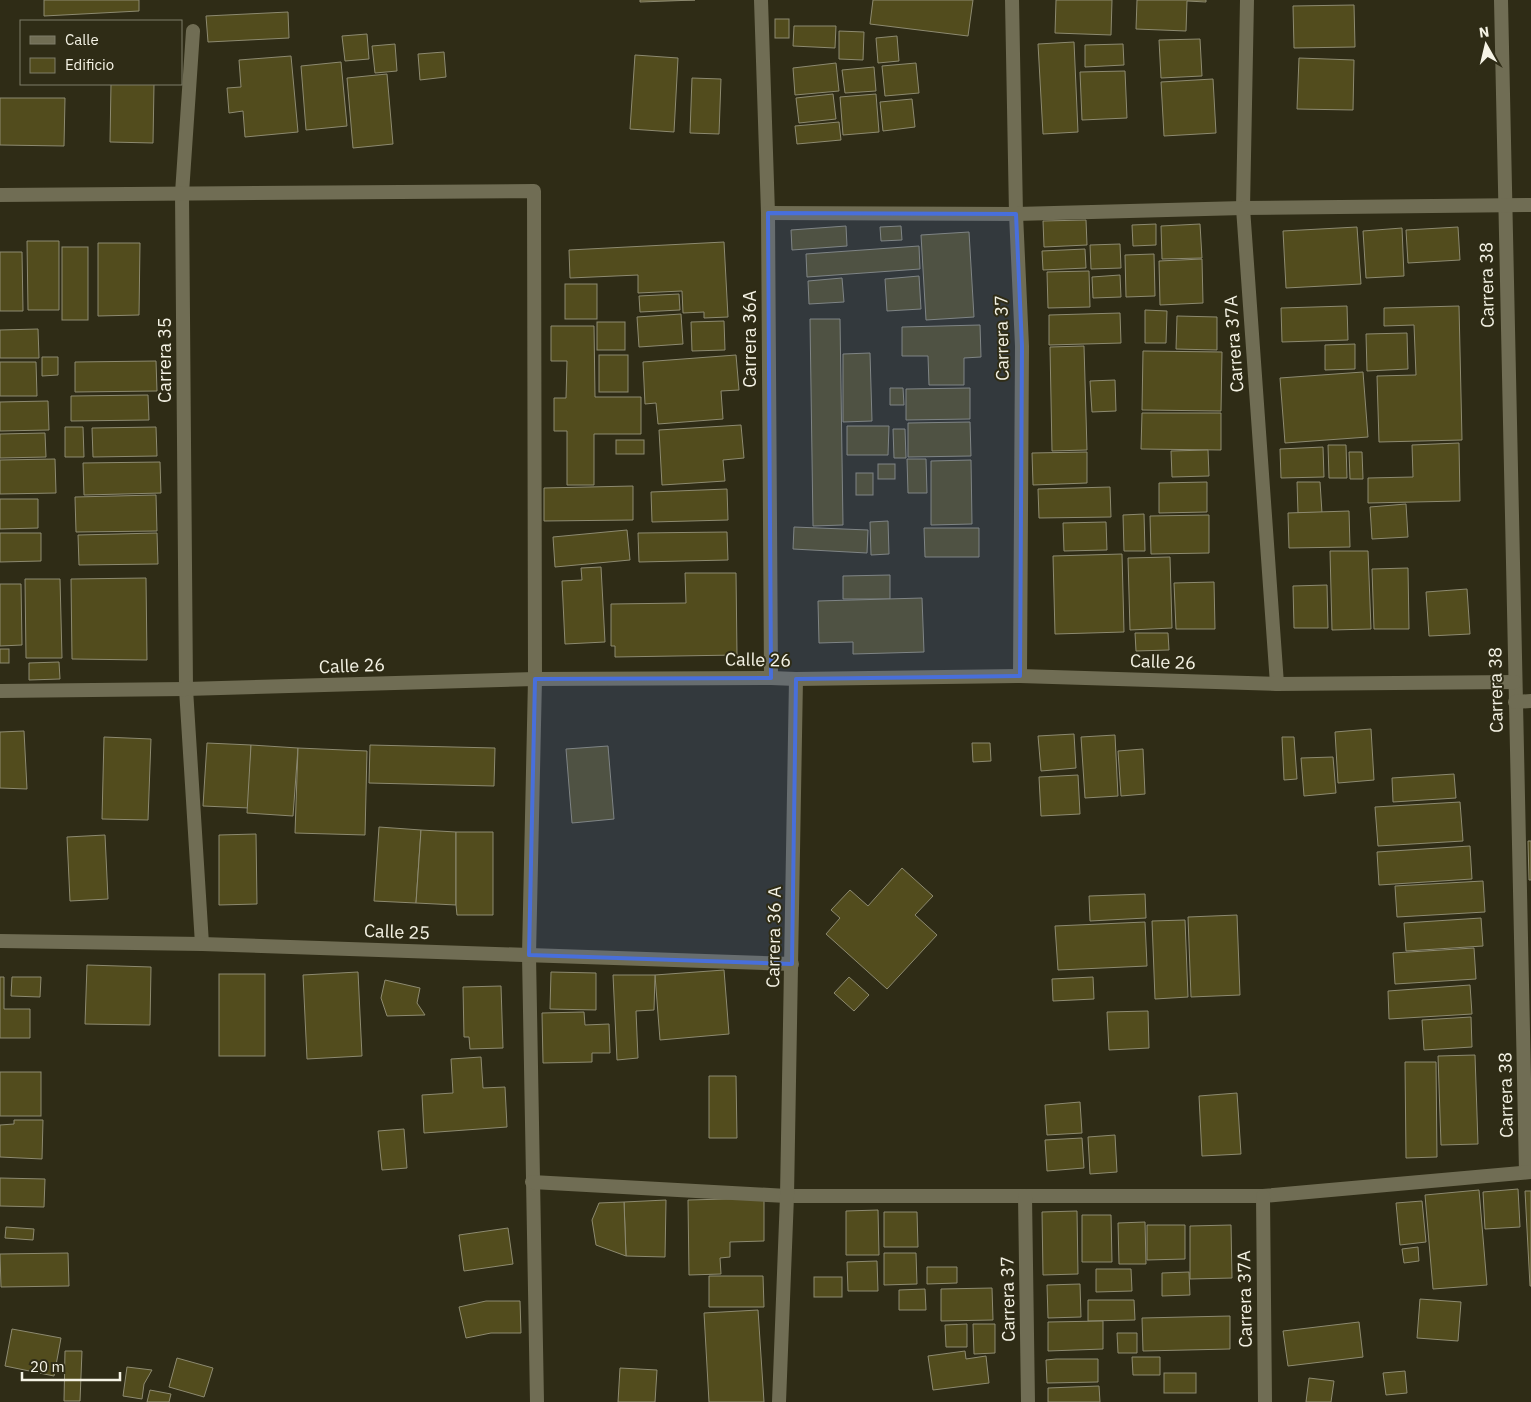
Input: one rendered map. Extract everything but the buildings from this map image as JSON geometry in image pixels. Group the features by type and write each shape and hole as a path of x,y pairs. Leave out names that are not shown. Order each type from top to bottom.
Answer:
{"street":[{"name":"Carrera 36A","path":"761,0 768,213 771,678"},
{"name":"Carrera 37","path":"1012,0 1016,214 1022,346 1020,676"},
{"name":"Carrera 37A","path":"1247,0 1243,208 1277,684"},
{"name":"Carrera 38","path":"1501,0 1504,206 1528,1172"},
{"name":"Carrera 35","path":"193,31 182,193 186,689 202,944"},
{"path":"0,195 534,191 535,679 529,955 537,1402"},
{"path":"768,213 1016,214 1243,208 1531,205"},
{"name":"Calle 26","path":"0,691 186,689 535,679 771,678 796,680 1020,676 1277,684 1515,682"},
{"name":"Carrera 36 A","path":"779,1402 787,1196 796,680"},
{"path":"1516,702 1531,702"},
{"name":"Calle 25","path":"0,941 202,944 792,964"},
{"path":"532,1182 787,1196 1263,1196 1528,1172"},
{"name":"Carrera 37","path":"1025,1196 1028,1402"},
{"name":"Carrera 37A","path":"1263,1196 1265,1402"}],"highlighted area":[{"path":"768,213 1016,214 1022,346 1020,676 796,679 792,964 529,955 535,679 771,678"}]}
